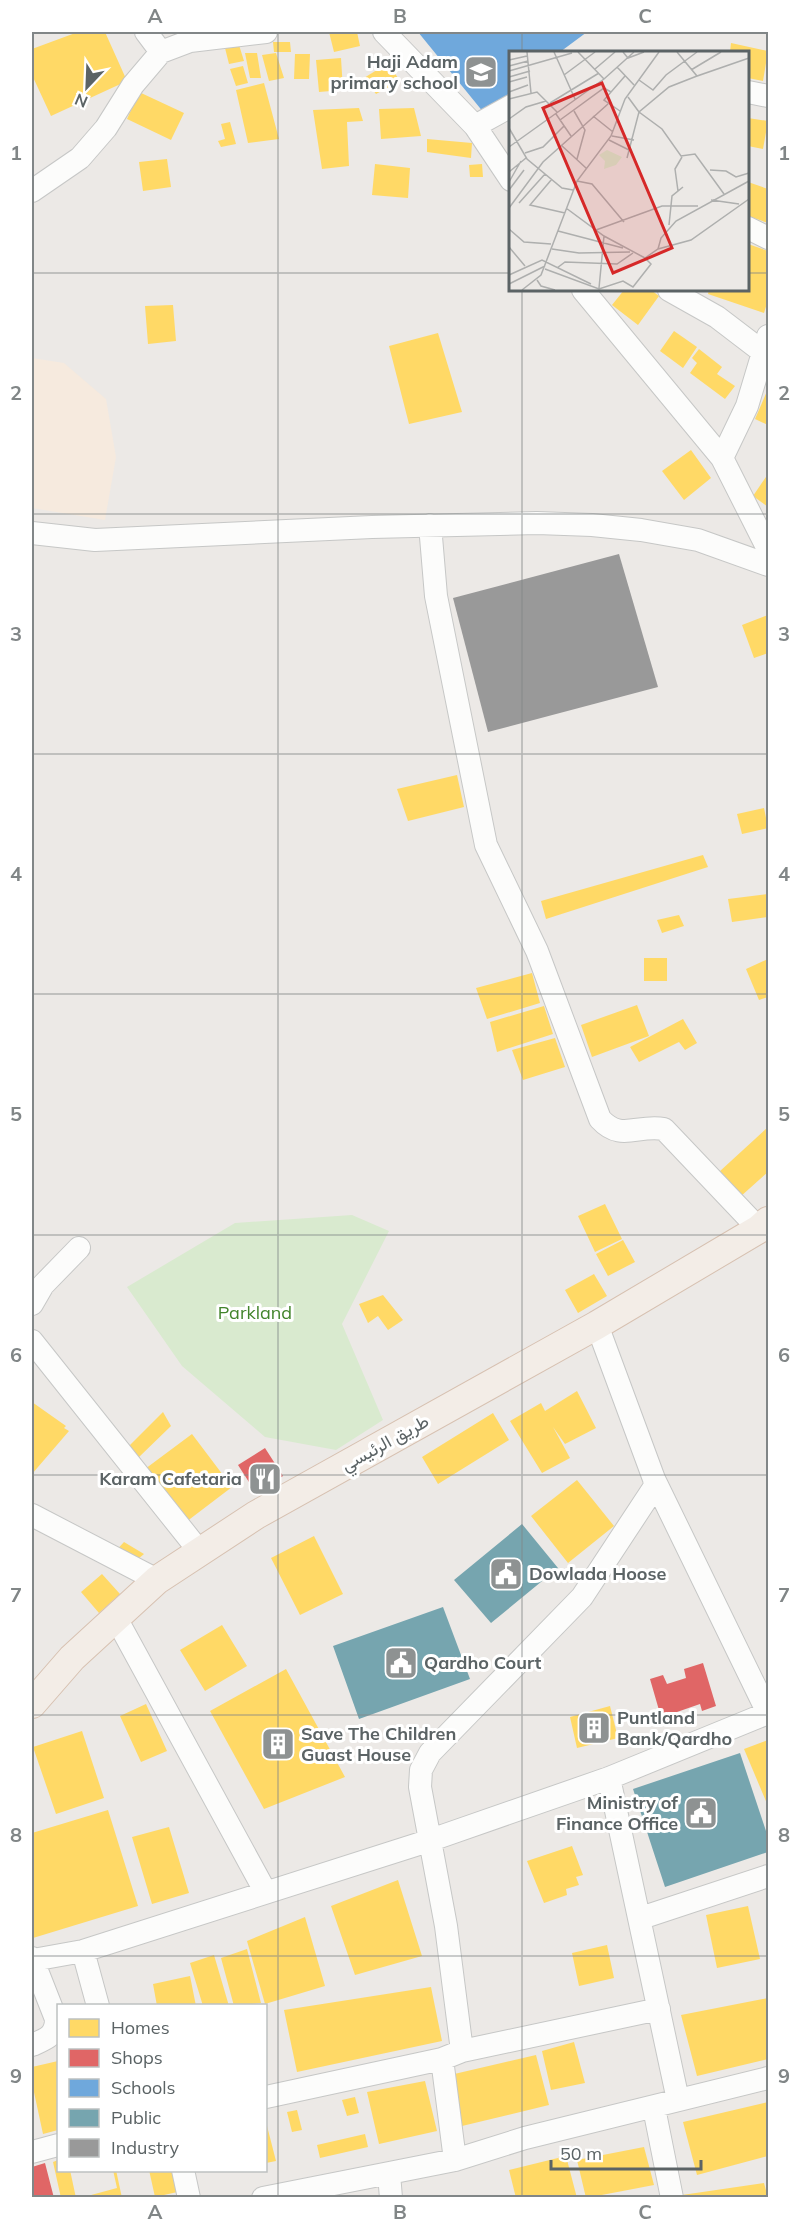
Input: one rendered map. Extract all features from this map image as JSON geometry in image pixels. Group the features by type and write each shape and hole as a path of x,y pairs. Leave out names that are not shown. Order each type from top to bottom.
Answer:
{"main road":[{"name":"طريق الرئيسي","path":"32,1704 72,1658 157,1580 256,1515 597,1326 764,1225"}],"street":[{"path":"146,32 161,52"},
{"path":"32,191 80,158 106,128 132,85 161,52 190,41 266,32"},
{"path":"384,32 501,154 509,177"},
{"path":"749,92 768,96"},
{"path":"475,126 509,107"},
{"path":"749,229 768,238"},
{"path":"584,291 722,458 768,549"},
{"path":"671,291 767,348 747,406 722,458"},
{"path":"32,533 95,540 430,525 537,523 641,530 698,540 768,565"},
{"path":"430,525 436,596 471,783 486,845 537,951 600,1119 608,1128 617,1132 650,1126 664,1129 764,1225"},
{"path":"32,1304 43,1285 79,1248"},
{"path":"32,2045 48,2038 56,2029 56,2019 32,1959 83,1951 428,1840 609,1778 768,1713 654,1479 597,1326"},
{"path":"32,1341 200,1552"},
{"path":"455,2160 446,1926 428,1840 420,1786 421,1770 430,1753 582,1597 655,1486 654,1479"},
{"path":"32,1515 157,1580"},
{"path":"116,1618 265,1891"},
{"path":"609,1778 641,1918 678,2100"},
{"path":"641,1918 768,1875"},
{"path":"83,1951 97,2004"},
{"path":"267,2097 659,2009"},
{"path":"263,2198 455,2160 525,2138 768,2078"},
{"path":"654,2108 672,2198"},
{"path":"32,2152 57,2145"},
{"path":"183,2172 189,2198"},
{"path":"389,2174 391,2198"}],"shaded area":[{"path":"32,358 64,363 106,399 116,457 105,520 32,508"}],"green space":[{"name":"Parkland","path":"352,1215 389,1231 342,1324 383,1420 336,1450 265,1437 182,1366 127,1287 235,1223"}],"building: Homes":[{"path":"78,32 105,32 127,81 51,116 32,75 32,49"},
{"path":"329,32 357,32 360,46 334,52"},
{"path":"273,42 290,42 291,52 274,52"},
{"path":"731,43 768,51 763,81 749,78 749,51 730,51"},
{"path":"239,45 244,61 229,64 225,48"},
{"path":"245,53 257,53 261,78 250,78"},
{"path":"276,53 284,78 269,81 262,55"},
{"path":"295,54 310,54 309,79 294,79"},
{"path":"341,58 343,90 319,92 316,60"},
{"path":"388,63 400,81 376,94 364,78"},
{"path":"243,66 248,83 236,86 230,69"},
{"path":"264,83 279,139 248,143 236,90"},
{"path":"139,92 184,113 171,140 127,119"},
{"path":"359,108 363,121 347,122 349,166 322,169 313,110"},
{"path":"414,108 421,136 381,139 379,109"},
{"path":"749,118 768,121 763,149 749,146"},
{"path":"230,122 236,144 221,147 218,141 225,139 221,124"},
{"path":"427,139 472,143 471,158 427,152"},
{"path":"167,159 171,187 143,191 139,162"},
{"path":"375,164 410,168 408,198 372,195"},
{"path":"482,164 483,177 470,177 469,165"},
{"path":"749,182 768,189 768,223 749,216"},
{"path":"749,244 768,251 768,300 764,313 708,294 709,291 749,291"},
{"path":"623,291 652,291 659,296 638,325 612,305"},
{"path":"173,305 176,341 148,344 145,306"},
{"path":"674,331 697,347 683,368 660,351"},
{"path":"438,333 462,412 409,424 389,346"},
{"path":"699,349 722,367 717,374 735,386 725,399 690,373 697,363 692,358"},
{"path":"768,389 768,425 755,419"},
{"path":"691,450 711,478 684,500 662,471"},
{"path":"768,474 768,507 753,496"},
{"path":"768,615 768,653 754,658 742,625"},
{"path":"457,775 464,807 408,821 397,789"},
{"path":"764,808 768,828 742,834 737,814"},
{"path":"703,855 708,867 546,919 541,901"},
{"path":"768,894 768,917 732,922 728,899"},
{"path":"679,915 684,926 662,933 657,920"},
{"path":"644,958 667,958 667,981 644,981"},
{"path":"768,959 768,997 759,1000 746,969"},
{"path":"532,973 540,1003 487,1019 476,988"},
{"path":"637,1005 649,1036 592,1057 581,1025"},
{"path":"544,1006 553,1034 497,1052 490,1022"},
{"path":"683,1019 697,1043 685,1050 679,1042 639,1062 630,1047"},
{"path":"555,1038 565,1067 523,1080 512,1050"},
{"path":"768,1127 768,1172 740,1197 719,1172"},
{"path":"605,1204 622,1239 595,1252 578,1216"},
{"path":"623,1240 635,1262 608,1276 596,1254"},
{"path":"594,1274 607,1296 578,1313 565,1290"},
{"path":"383,1295 403,1320 388,1330 378,1316 368,1323 359,1304"},
{"path":"577,1391 596,1428 565,1444 553,1427 570,1458 542,1473 510,1421 541,1403 545,1411"},
{"path":"32,1402 66,1426 64,1428 69,1431 32,1474"},
{"path":"163,1412 171,1426 137,1459 127,1448"},
{"path":"493,1413 509,1440 438,1484 422,1457"},
{"path":"192,1434 232,1487 186,1522 145,1469"},
{"path":"577,1480 614,1526 568,1563 531,1516"},
{"path":"314,1536 343,1594 300,1615 271,1558"},
{"path":"124,1542 144,1554 131,1565 112,1555"},
{"path":"102,1574 120,1594 99,1613 81,1592"},
{"path":"222,1625 247,1666 205,1691 180,1650"},
{"name":"Save The Children Guast House","path":"286,1669 345,1777 264,1809 210,1711"},
{"path":"146,1704 167,1751 141,1762 120,1716"},
{"name":"Puntland Bank/Qardho","path":"610,1706 618,1738 577,1748 570,1717"},
{"path":"82,1731 104,1798 56,1814 33,1747"},
{"path":"768,1740 768,1806 744,1749"},
{"path":"108,1810 138,1906 33,1938 32,1833"},
{"path":"169,1827 189,1893 152,1904 132,1837"},
{"path":"572,1846 583,1875 576,1877 579,1885 566,1889 567,1895 544,1903 527,1861"},
{"path":"398,1880 422,1956 355,1975 331,1906"},
{"path":"748,1906 760,1959 717,1968 706,1915"},
{"path":"305,1917 325,1986 265,2004 247,1941"},
{"path":"607,1945 614,1978 579,1986 572,1953"},
{"path":"247,1949 261,2003 233,2004 221,1958"},
{"path":"214,1955 228,2004 202,2004 190,1963"},
{"path":"190,1976 196,2004 157,2004 153,1984"},
{"path":"431,1987 442,2041 297,2072 284,2010"},
{"path":"768,1998 768,2059 697,2076 681,2015"},
{"path":"574,2042 585,2083 551,2090 542,2051"},
{"path":"536,2055 549,2105 462,2126 450,2075"},
{"path":"57,2061 57,2130 43,2134 32,2083 32,2067"},
{"path":"425,2081 437,2131 379,2144 367,2092"},
{"path":"355,2097 359,2113 347,2116 342,2100"},
{"path":"768,2102 768,2156 697,2175 683,2122"},
{"path":"297,2110 302,2130 292,2132 287,2112"},
{"path":"267,2126 276,2161 267,2163"},
{"path":"365,2134 368,2147 320,2158 317,2145"},
{"path":"644,2147 654,2185 586,2198 577,2160"},
{"path":"566,2156 577,2198 516,2198 509,2170"},
{"path":"57,2160 57,2172 70,2172 76,2198 61,2198 53,2162"},
{"path":"113,2172 116,2172 122,2198 80,2198 117,2188"},
{"path":"149,2172 177,2172 182,2191 155,2197"},
{"path":"764,2183 768,2198 683,2198 682,2195"}],"building: Shops":[{"path":"265,1448 283,1476 256,1493 238,1465"},
{"name":"Puntland Bank/Qardho","path":"703,1663 716,1706 702,1711 700,1704 677,1712 679,1720 663,1724 650,1679 663,1675 667,1684 686,1678 684,1669"},
{"path":"45,2163 54,2198 32,2198 32,2167"}],"building: Schools":[{"name":"Haji Adam primary school","path":"418,32 587,32 561,51 509,51 509,94 484,113"}],"building: Public":[{"name":"Dowlada Hoose","path":"522,1524 558,1568 491,1623 454,1580"},
{"name":"Qardho Court","path":"443,1607 470,1679 359,1719 333,1646"},
{"name":"Ministry of Finance Office","path":"740,1753 768,1837 768,1852 665,1887 633,1789"}],"building: Industry":[{"path":"619,554 658,687 488,732 453,598"}],"place":[{"name":"Haji Adam primary school","path":"481,72"},
{"name":"Karam Cafetaria","path":"265,1479"},
{"name":"Dowlada Hoose","path":"506,1574"},
{"name":"Qardho Court","path":"401,1663"},
{"name":"Puntland Bank/Qardho","path":"594,1728"},
{"name":"Save The Children Guast House","path":"278,1744"},
{"name":"Ministry of Finance Office","path":"701,1813"}]}
